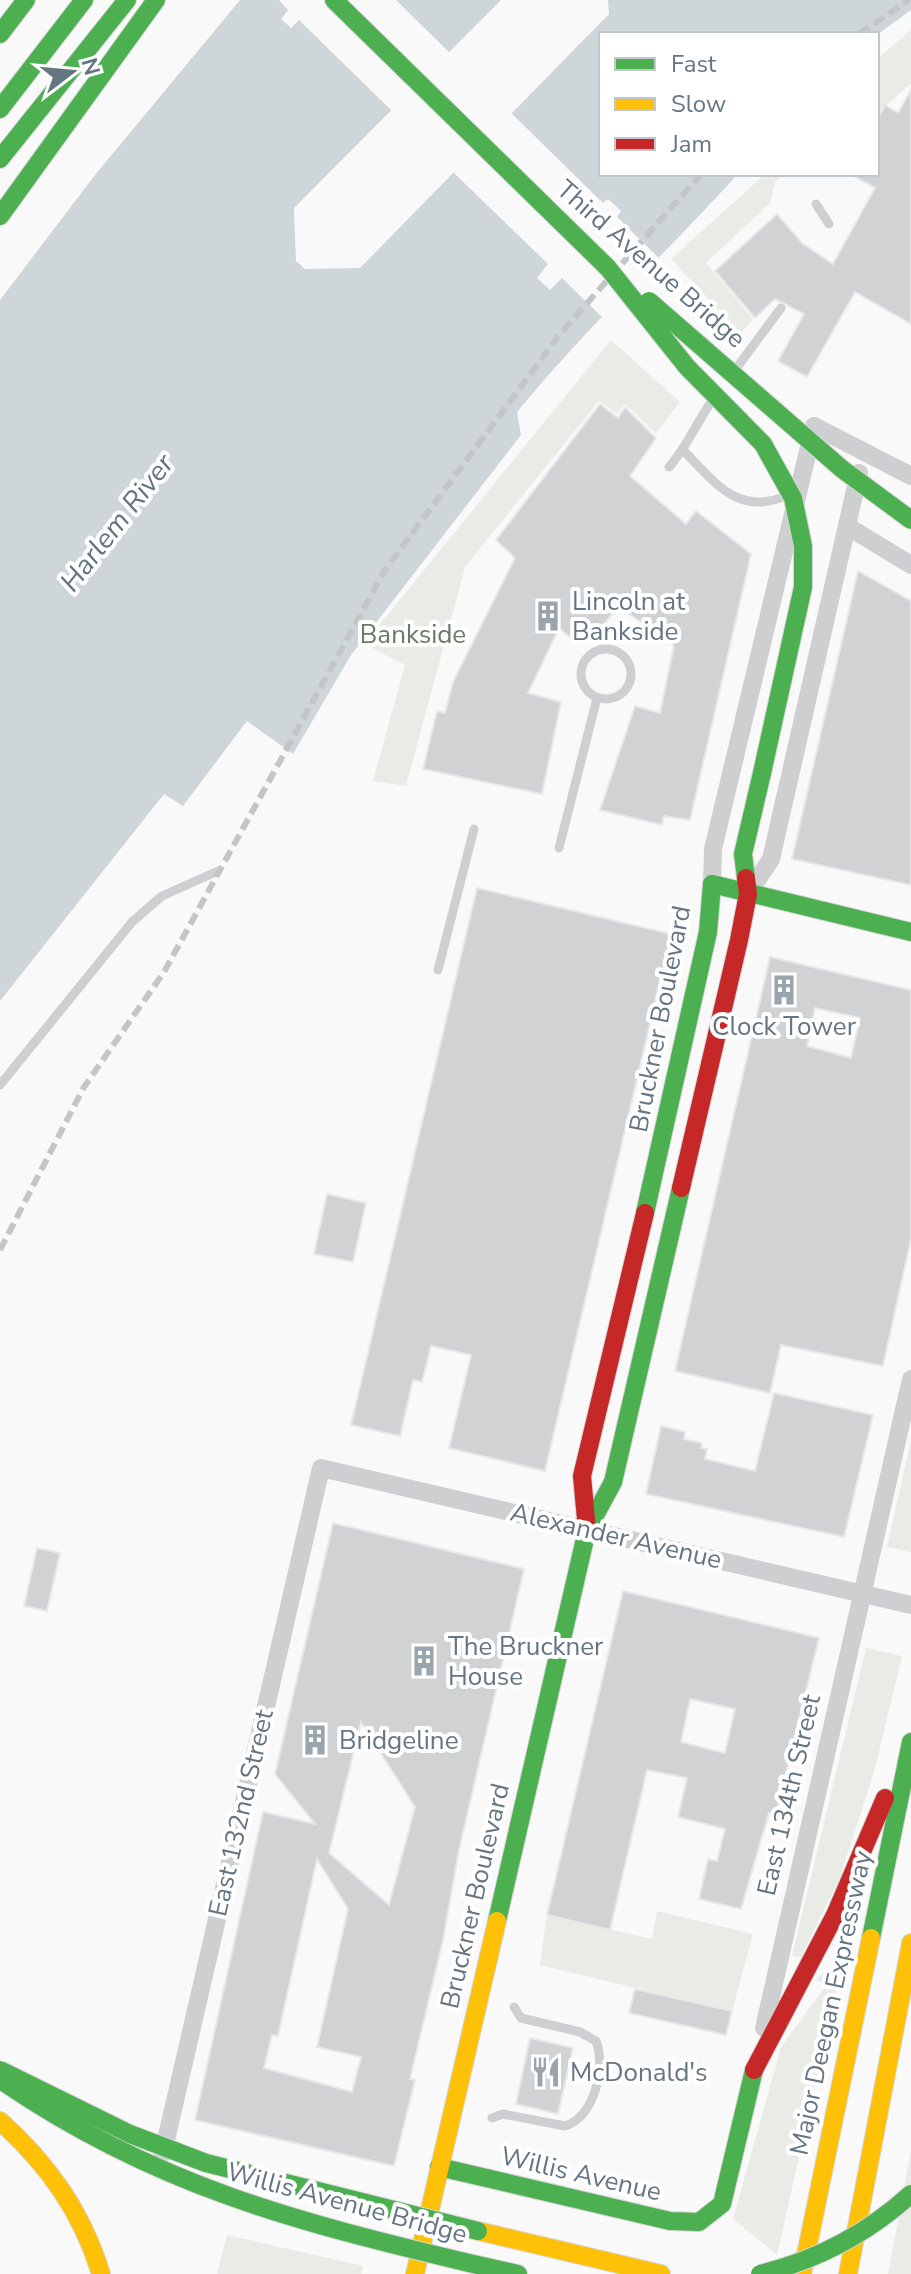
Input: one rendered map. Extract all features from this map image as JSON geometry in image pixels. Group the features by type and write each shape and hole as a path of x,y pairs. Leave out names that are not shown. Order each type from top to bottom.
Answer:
{"main road":[{"path":"0,34 26,0"},
{"path":"0,109 84,0"},
{"path":"0,159 127,0"},
{"path":"0,216 156,0"},
{"name":"Third Avenue Bridge","path":"334,0 608,268 704,345 831,460 911,520"},
{"path":"608,268 687,367 763,444 793,498 803,546 803,587 743,854 748,894"},
{"path":"712,884 911,932"},
{"name":"Bruckner Boulevard","path":"587,1530 582,1476 665,1129 708,932 712,884"},
{"name":"Bruckner Boulevard","path":"415,2274 587,1530 613,1482 748,894"},
{"path":"754,2070 847,1890 911,1743"},
{"name":"Major Deegan Expressway","path":"802,2274 911,1743"},
{"path":"848,2274 911,1943"},
{"path":"0,2070 130,2134 206,2163 661,2274"},
{"name":"East 134th Street","path":"710,2218 725,2194 754,2070"},
{"name":"Willis Avenue Bridge","path":"0,2079 71,2128 192,2187 292,2221 518,2274"},
{"path":"0,2121 58,2181 75,2208 101,2274"},
{"name":"Willis Avenue","path":"439,2167 685,2224 698,2224 710,2218"},
{"path":"760,2274 799,2264 844,2245 911,2194"}],"street":[{"name":"Bruckner Boulevard","path":"712,884 713,849 814,426 865,451 771,859 748,894"},
{"path":"865,451 911,476"},
{"path":"847,526 911,565"},
{"name":"East 134th Street","path":"754,2070 911,1379"},
{"name":"Alexander Avenue","path":"321,1468 911,1605"},
{"name":"East 132nd Street","path":"321,1468 162,2159 243,2188 425,2231"}],"lane":[{"path":"816,204 829,224"},
{"path":"669,467 684,451 696,423 781,308"},
{"path":"684,451 734,499 766,505 798,490"},
{"path":"611,649 626,658 630,682 621,695 597,698 581,680 583,663 594,651 611,649"},
{"path":"559,848 597,698"},
{"path":"438,970 474,829"},
{"path":"0,1085 132,922 162,896 218,871"},
{"path":"492,2118 503,2114 565,2126 573,2124 590,2100 602,2056 596,2041 580,2032 521,2018 514,2007"}],"green space":[{"path":"911,30 911,83 879,112 879,57"},
{"path":"763,176 781,176 775,182 770,203 706,263 753,319 741,333 671,259"},
{"name":"Bankside","path":"611,340 680,402 656,433 625,404 617,414 599,401 465,567 406,786 373,781 405,665 364,644"},
{"path":"911,1440 911,1552 887,1547"},
{"path":"866,1648 902,1656 874,1772 840,1877 801,1957 792,1956"},
{"path":"657,1911 753,1934 732,2011 540,1965 547,1915 652,1939"},
{"path":"835,1968 840,1976 777,2255 733,2219 781,2047 825,1987 817,1979 825,1970"},
{"path":"911,2151 911,2274 888,2274"},
{"path":"227,2235 363,2266 361,2274 217,2274"}],"water":[{"name":"Harlem River","path":"240,0 501,0 294,208 296,261 305,269 360,268 609,14 608,0 911,0 911,10 879,34 599,32 599,176 736,176 570,351 517,412 521,435 351,655 293,754 247,721 183,806 164,794 0,1001 0,300 95,175"}],"pier":[{"path":"279,0 396,0 452,55 394,113 299,20 291,28 281,19 288,10"},
{"path":"509,111 603,203 608,199 621,211 617,217 663,262 605,320 562,278 550,290 537,278 548,264 451,170"}],"building":[{"path":"911,90 911,324 855,292 807,377 778,361 804,314 775,299 755,318 715,271 777,214 802,243 833,264 875,188 854,176 879,176 879,116 885,105 898,113"},
{"name":"Lincoln at Bankside","path":"600,404 618,418 625,407 656,438 630,476 686,524 696,511 751,554 690,820 664,816 662,825 600,810 635,706 660,713 674,646 618,606 598,632 589,625 576,642 559,628 528,693 561,702 542,794 423,769 437,711 445,713 453,682 515,558 496,540"},
{"path":"858,571 911,601 911,885 792,859"},
{"path":"477,888 671,934 545,1471 449,1448 471,1355 431,1346 422,1382 413,1380 400,1436 351,1425"},
{"path":"770,957 911,990 911,1239 883,1366 781,1345 770,1393 675,1371","holes":["815,1008 860,1018 851,1058 807,1046"]},
{"path":"327,1194 366,1203 353,1262 314,1254"},
{"path":"774,1393 873,1415 844,1537 646,1494 661,1426 685,1432 684,1439 702,1443 701,1448 707,1449 705,1459 755,1471"},
{"path":"333,1523 524,1569 459,1850 443,1940 410,2079 415,2080 394,2166 195,2120 263,1812 315,1824 275,1774","holes":["361,1722 415,1807 389,1905 329,1853","317,1859 348,1909 317,2047 361,2057 352,2092 264,2068 272,2035 278,2036"]},
{"path":"37,1548 60,1553 47,1611 24,1606"},
{"path":"623,1591 819,1638 776,1814 769,1813 741,1909 699,1899 708,1859 717,1861 725,1829 678,1817 687,1778 647,1770 610,1930 547,1915","holes":["690,1699 735,1709 725,1753 681,1742"]},
{"path":"635,1989 732,2011 726,2035 629,2013"},
{"path":"530,2038 573,2048 558,2114 516,2104"}],"railway":[{"path":"862,32 909,0"},
{"path":"0,1250 84,1087 164,972 385,570 560,334 699,176"}],"traffic: fast":[{"path":"0,34 26,0"},
{"path":"0,109 84,0"},
{"path":"0,159 127,0"},
{"path":"0,216 156,0"},
{"path":"334,0 608,268"},
{"path":"608,268 687,367 763,444 793,498 803,546 803,587 762,773"},
{"path":"649,301 842,469 911,520"},
{"path":"746,878 743,854 762,773"},
{"path":"712,884 911,932"},
{"path":"645,1213 708,932 712,884"},
{"path":"497,1921 587,1530 613,1482 681,1188"},
{"path":"871,1938 911,1742"},
{"path":"0,2070 130,2134 206,2163 478,2231"},
{"path":"439,2167 670,2221 699,2222 722,2204 754,2070"},
{"path":"5,2083 116,2148 228,2196 345,2232 469,2263"},
{"path":"760,2274 841,2244 911,2194"},
{"path":"469,2263 518,2274"}],"traffic: slow":[{"path":"415,2274 497,1921"},
{"path":"802,2274 871,1938"},
{"path":"848,2274 911,1943"},
{"path":"0,2121 33,2154 61,2190 84,2230 101,2274"},
{"path":"478,2231 661,2274"}],"traffic: jam":[{"path":"681,1188 739,940 748,894 746,878"},
{"path":"587,1530 582,1476 645,1213"},
{"path":"754,2070 835,1915 885,1798"}],"place":[{"name":"Lincoln at Bankside","path":"548,616"},
{"name":"Clock Tower","path":"784,990"},
{"name":"The Bruckner House","path":"424,1661"},
{"name":"Bridgeline","path":"315,1740"},
{"name":"McDonald's","path":"546,2072"}]}
